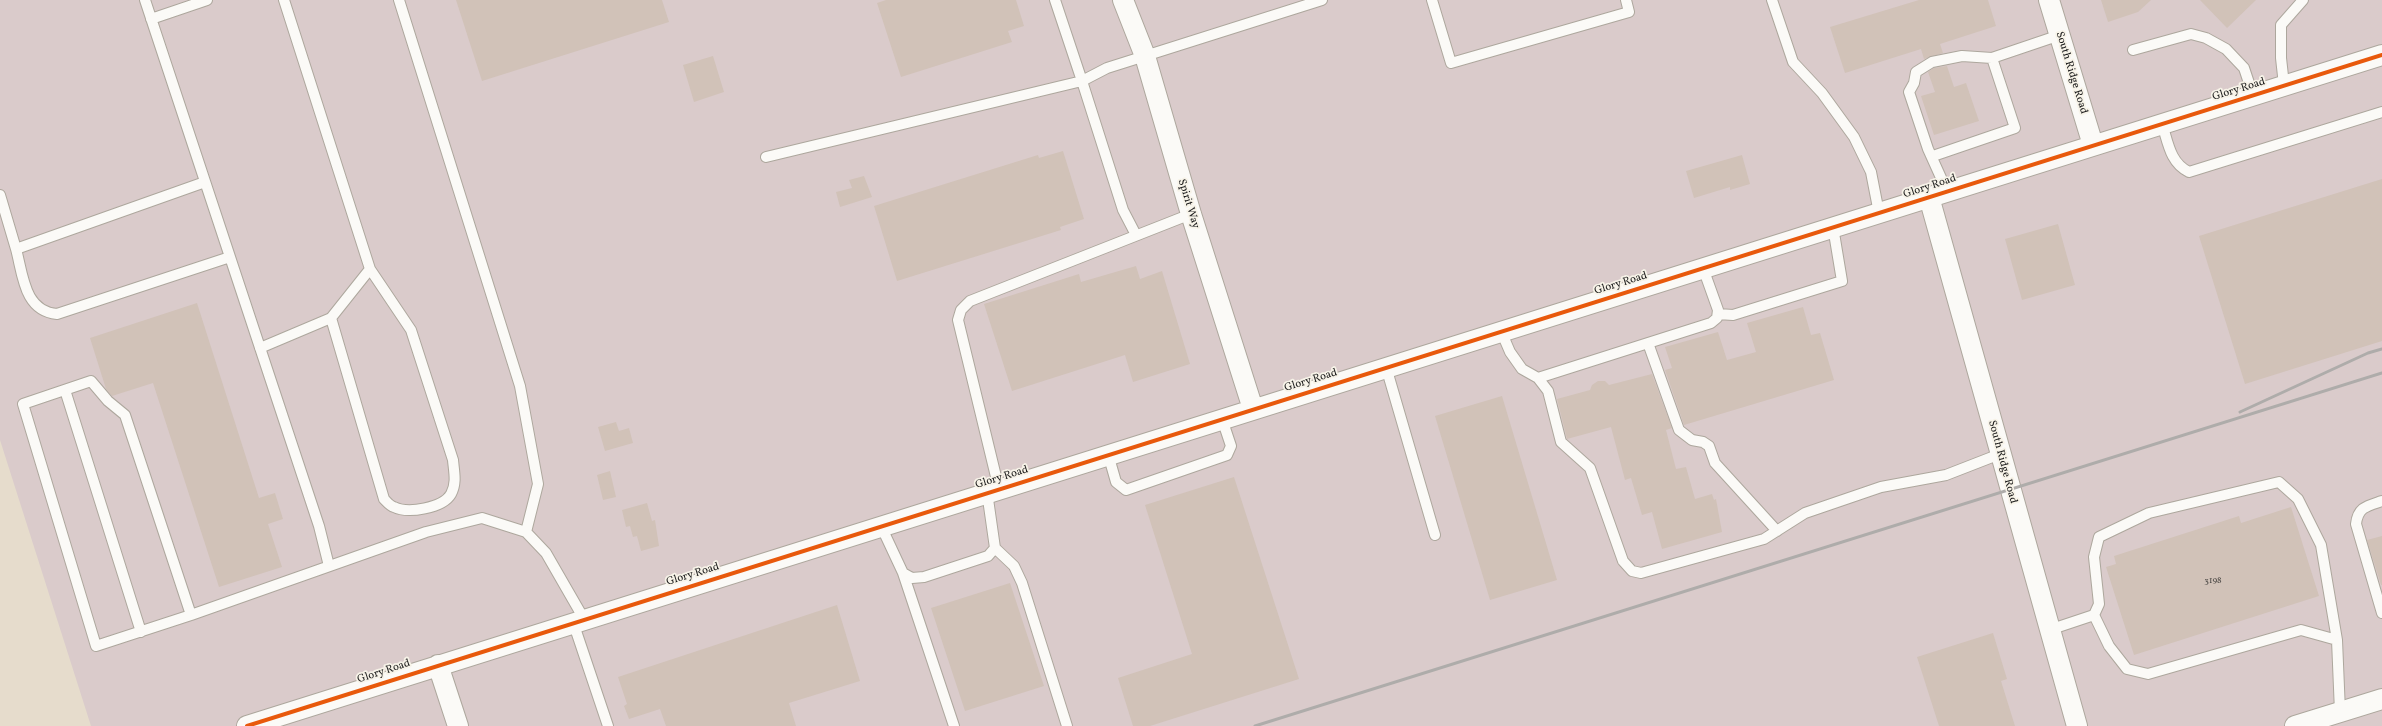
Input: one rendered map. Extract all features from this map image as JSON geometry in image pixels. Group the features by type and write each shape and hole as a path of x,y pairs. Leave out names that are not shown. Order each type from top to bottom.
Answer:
{"street":[{"name":"Spirit Way","path":"1123,0 1145,56 1191,214 1253,409"},
{"name":"South Ridge Road","path":"2049,0 2093,145"},
{"name":"Glory Road","path":"247,726 438,664 2382,54"},
{"name":"South Ridge Road","path":"1929,197 2077,726"},
{"path":"438,664 458,726"},
{"path":"2295,726 2382,698"}],"lane":[{"path":"145,0 319,526 329,566"},
{"path":"151,19 207,0"},
{"path":"284,0 370,269 411,330 453,460 455,480 451,495 440,503 418,511 394,507 384,499 331,318"},
{"path":"399,0 520,386 538,484 526,532"},
{"path":"1055,0 1123,210 1136,236"},
{"path":"766,158 1082,81 1107,68 1322,0"},
{"path":"1432,0 1451,63 1629,12 1626,0"},
{"path":"1772,0 1793,62 1822,93 1854,137 1871,172 1879,213"},
{"path":"2284,85 2281,58 2281,25 2303,0"},
{"path":"2133,50 2191,34 2206,38 2226,49 2244,68 2253,95"},
{"path":"1947,191 1933,156 1928,149 1909,92 1914,83 1916,72 1932,62 1962,56 1992,58 2060,35"},
{"path":"1933,156 2015,128 1992,58"},
{"path":"2162,124 2174,160 2180,168 2189,172 2382,112"},
{"path":"16,249 205,182"},
{"path":"0,195 28,297 40,308 57,314 230,257"},
{"path":"1067,726 1022,583 1014,566 996,548 993,490 958,320 961,310 970,301 1191,214"},
{"path":"1718,314 1733,315 1842,281 1833,227"},
{"path":"1538,378 1712,323 1718,318 1718,314 1703,268"},
{"path":"260,348 331,318 370,269"},
{"path":"1502,331 1510,352 1522,368 1538,378 1548,391 1561,442 1590,468 1623,561 1632,571 1641,573 1764,539 1805,513 1881,487 1946,475 2000,454"},
{"path":"1648,343 1679,430 1692,440 1703,442 1709,446 1714,463 1777,531"},
{"path":"1386,367 1435,535"},
{"path":"191,615 125,415 108,401 91,381 23,404 96,646 191,615 426,532 482,518 526,532 546,553 578,620 608,726"},
{"path":"65,390 141,632"},
{"path":"1108,454 1116,482 1126,490 1227,455 1231,446 1222,419"},
{"path":"2049,630 2094,615 2099,604 2094,557 2099,537 2148,513 2278,482 2298,499 2321,545 2337,640 2340,712"},
{"path":"2382,501 2362,508 2357,514 2356,524 2382,614"},
{"path":"880,526 904,573 954,726"},
{"path":"904,573 912,578 924,577 988,556 996,548"},
{"path":"2094,615 2109,646 2127,670 2148,674 2301,630 2337,640"}],"shaded area":[{"path":"0,0 2382,0 2382,726 91,726 0,440"}],"building":[{"path":"456,0 662,0 669,22 482,81"},
{"path":"886,0 1016,0 1024,26 1008,31 1012,42 901,77 877,3"},
{"path":"1919,0 1988,0 1996,26 1940,44 1943,53 1924,59 1921,49 1845,73 1830,27"},
{"path":"2101,0 2151,0 2138,12 2108,22"},
{"path":"2200,0 2256,0 2227,28"},
{"path":"713,56 724,92 694,102 683,65"},
{"path":"1947,66 1954,87 1966,83 1979,121 1934,135 1921,96 1935,92 1928,72 1934,68"},
{"path":"1063,151 1084,219 1060,227 1061,230 897,281 874,206 1038,155 1039,158"},
{"path":"1742,155 1750,184 1730,190 1730,187 1694,198 1686,171"},
{"path":"864,176 872,197 840,207 836,192 852,188 849,180"},
{"path":"2382,179 2382,341 2245,384 2199,236"},
{"path":"2058,224 2075,285 2022,300 2005,239"},
{"path":"1136,266 1140,279 1162,271 1190,364 1133,382 1125,355 1012,391 984,304 1079,274 1081,282"},
{"path":"197,303 259,498 275,493 283,519 268,524 282,567 219,587 153,383 112,396 106,389 90,338"},
{"path":"1803,307 1811,335 1820,333 1834,380 1684,425 1665,370 1672,368 1665,347 1718,332 1727,360 1756,352 1747,323"},
{"path":"1652,374 1672,428 1666,430 1676,469 1686,467 1695,499 1712,494 1714,500 1716,499 1722,532 1662,549 1652,512 1642,515 1631,478 1625,480 1611,427 1567,439 1557,399 1590,390 1592,385 1598,381 1605,381 1609,385"},
{"path":"1502,396 1557,580 1490,600 1435,416"},
{"path":"616,422 619,431 629,428 633,443 605,451 598,427"},
{"path":"610,471 616,497 603,500 597,475"},
{"path":"1234,477 1299,679 1150,726 1133,726 1118,678 1192,654 1145,505"},
{"path":"647,503 652,521 655,520 659,546 641,551 637,536 633,537 630,526 626,527 622,510"},
{"path":"2291,507 2319,596 2134,655 2106,567 2116,564 2114,556 2239,516 2241,523"},
{"path":"2382,536 2382,585 2381,585 2367,540"},
{"path":"1010,583 1044,686 965,711 931,608"},
{"path":"837,605 860,681 789,703 796,726 666,726 660,709 629,719 624,706 627,704 618,677"},
{"path":"1993,633 2007,679 2001,681 2015,726 1939,726 1917,657"}],"railway":[{"path":"2240,412 2368,353 2382,349"},
{"path":"1255,726 2382,373"}],"cycle path":[{"path":"247,726 2382,55"}]}
